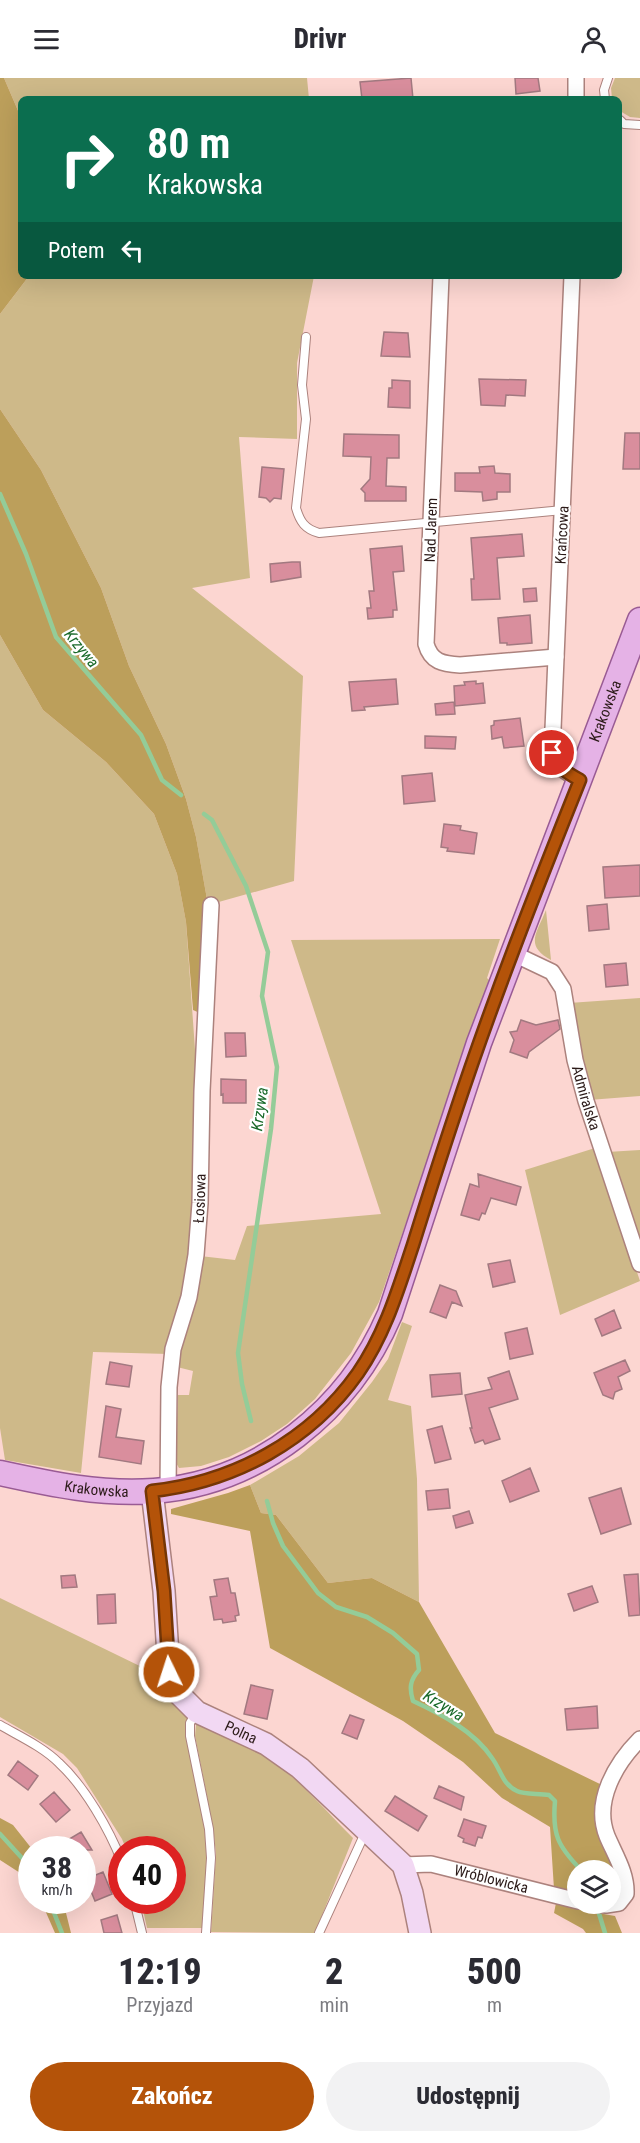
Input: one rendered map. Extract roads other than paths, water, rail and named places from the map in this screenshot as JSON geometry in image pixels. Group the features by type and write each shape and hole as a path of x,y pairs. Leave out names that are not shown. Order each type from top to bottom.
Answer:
{"main road":[{"name":"Krakowska","path":"0,1473 77,1488 117,1491 160,1490 206,1481 234,1472 277,1450 318,1419 358,1373 390,1314 479,1043 640,620"}],"street":[{"path":"576,78 576,96"},
{"name":"Nad Jarem","path":"441,279 426,644 429,654 445,664 460,665 556,657"},
{"name":"Krańcowa","path":"572,279 552,753 560,767 580,780"},
{"name":"Łosiowa","path":"160,1490 173,1349 189,1297 196,1255 212,905"},
{"name":"Admiralska","path":"512,953 552,972 563,989 567,1018 586,1101 640,1264"},
{"name":"Polna","path":"160,1490 169,1672 177,1692 197,1712 267,1744 300,1768 403,1865"},
{"path":"618,1860 603,1821 606,1790 617,1767 640,1739"},
{"name":"Wróblowicka","path":"403,1865 431,1864 567,1898"},
{"path":"403,1865 412,1893 420,1933"},
{"path":"621,1869 626,1887 621,1902"}],"lane":[{"path":"604,96 608,78"},
{"path":"622,122 640,125"},
{"path":"306,337 302,385 306,419 296,508 299,519 311,531 319,533 563,510"},
{"path":"197,1712 190,1723 190,1736 209,1829 211,1858 206,1933"},
{"path":"0,1725 58,1761 72,1776 98,1815 109,1836"},
{"path":"319,1933 366,1832"},
{"path":"137,1914 142,1933"}],"waterway":[{"name":"Krzywa","path":"0,494 26,554 56,637 141,735 162,780 181,795"},
{"name":"Krzywa","path":"204,814 212,820 246,886 268,952 262,996 277,1067 271,1129 238,1353 242,1384 251,1421"},
{"name":"Krzywa","path":"267,1501 283,1546 318,1593 336,1607 367,1617 393,1633 417,1654 419,1670 411,1684 413,1701 446,1718 476,1740 485,1748 505,1781 512,1788 524,1793 549,1795 555,1801 554,1813 558,1839 572,1860"},
{"path":"0,1834 18,1854"},
{"path":"55,1914 62,1933"},
{"name":"Krzywa","path":"599,1914 605,1933"}]}
